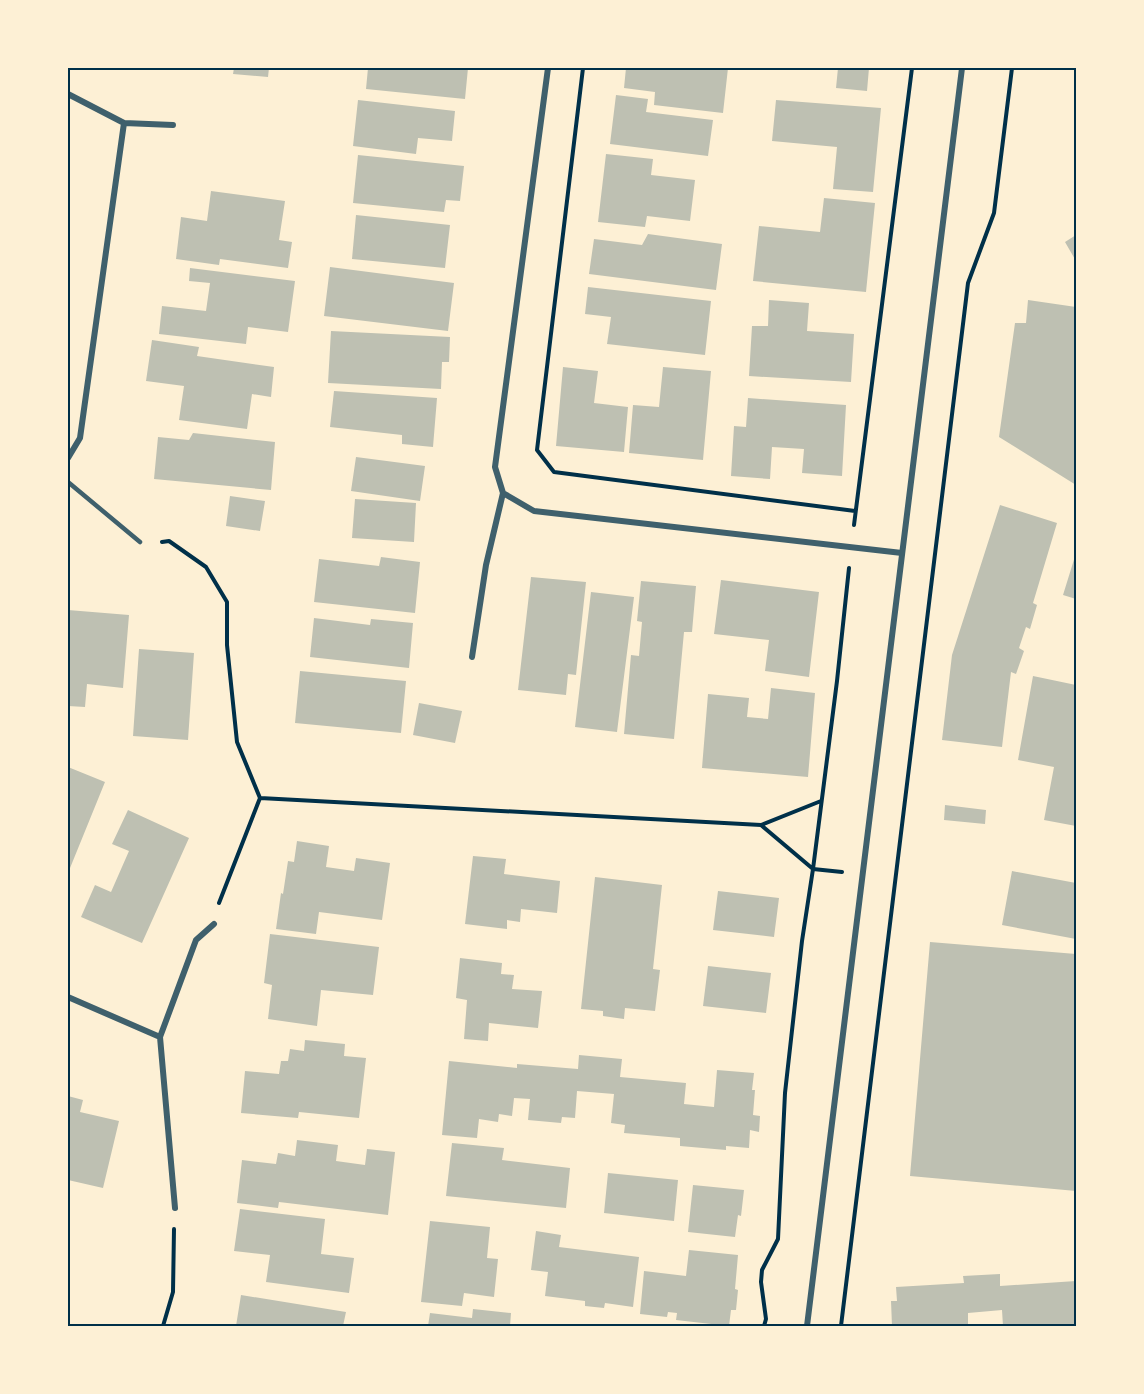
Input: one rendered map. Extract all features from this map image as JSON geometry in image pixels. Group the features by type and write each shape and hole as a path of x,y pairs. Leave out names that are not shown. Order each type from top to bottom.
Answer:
{"street":[{"path":"472,657 486,565 503,493 495,467 548,68"},
{"path":"807,1326 962,68"},
{"path":"68,94 124,123 172,125"},
{"path":"68,458 80,438 124,123"},
{"path":"503,493 534,511 902,553"},
{"path":"175,1208 160,1037 196,940 214,924"},
{"path":"68,997 160,1037"}],"lane":[{"path":"68,482 140,542"}],"path":[{"path":"583,68 537,450 554,472 855,511"},
{"path":"764,1326 766,1319 761,1282 762,1270 778,1239 785,1093 802,941 822,801 855,511 912,68"},
{"path":"841,1326 968,283 994,213 1012,68"},
{"path":"140,542 169,541 206,567 226,602 226,645 237,742 260,798 220,901 214,924"},
{"path":"260,798 761,825 822,801"},
{"path":"761,825 813,869 896,878"},
{"path":"163,1326 172,1292 175,1208"}],"building":[{"path":"234,68 269,68 268,77 233,74"},
{"path":"368,68 468,68 465,99 366,89"},
{"path":"626,68 728,68 723,113 654,105 655,92 624,88"},
{"path":"838,68 869,68 867,91 836,88"},
{"path":"616,95 648,99 646,112 713,120 708,156 610,144"},
{"path":"358,100 455,111 452,141 418,138 416,154 353,146"},
{"path":"776,100 881,108 873,192 833,189 837,147 772,141"},
{"path":"606,154 653,159 651,175 695,180 690,221 647,216 645,227 598,222"},
{"path":"358,155 464,166 460,201 446,200 444,212 353,203"},
{"path":"211,191 285,201 279,240 292,242 288,268 220,259 219,265 176,259 181,217 207,221"},
{"path":"824,198 875,203 866,292 753,281 759,226 820,232"},
{"path":"356,215 450,225 445,268 352,259"},
{"path":"648,234 722,244 716,290 589,274 594,239 642,245"},
{"path":"1076,235 1076,261 1065,242"},
{"path":"330,267 454,283 448,331 324,316"},
{"path":"190,268 295,281 288,332 248,327 246,344 159,334 162,306 206,311 210,283 189,281"},
{"path":"588,287 711,301 705,355 607,344 611,317 585,314"},
{"path":"769,300 809,303 807,331 854,334 851,382 749,376 752,326 768,326"},
{"path":"1028,300 1076,307 1076,485 999,437 1015,323 1026,323"},
{"path":"331,331 450,337 449,362 442,362 441,389 328,383"},
{"path":"152,340 199,347 197,356 274,367 271,397 252,394 247,429 179,420 184,386 146,381"},
{"path":"563,367 598,371 594,403 628,407 624,452 556,446"},
{"path":"663,367 711,371 703,460 629,453 633,405 659,407"},
{"path":"334,391 437,398 433,447 402,444 402,435 330,427"},
{"path":"748,398 846,405 842,476 802,473 804,449 772,447 770,479 731,476 734,426 746,427"},
{"path":"193,433 275,442 271,490 154,479 158,437 189,440"},
{"path":"356,457 425,466 420,501 351,491"},
{"path":"230,496 265,501 260,531 226,526"},
{"path":"355,499 416,503 414,542 352,538"},
{"path":"1000,505 1057,523 1033,603 1037,605 1030,629 1026,627 1019,648 1024,651 1016,674 1011,672 1002,747 942,740 952,655"},
{"path":"1076,553 1076,599 1063,595"},
{"path":"381,557 420,562 415,613 314,602 319,559 379,566"},
{"path":"531,577 586,582 576,675 568,674 566,695 518,690"},
{"path":"721,580 819,592 809,677 765,671 769,640 714,634"},
{"path":"641,581 696,586 692,632 684,632 674,739 624,734 631,655 639,656 642,622 637,621"},
{"path":"591,592 634,597 617,732 575,727"},
{"path":"68,610 129,615 123,688 87,684 85,707 68,706"},
{"path":"314,618 370,625 371,619 413,623 409,668 310,657"},
{"path":"139,649 194,653 188,740 133,736"},
{"path":"300,671 406,681 401,733 295,723"},
{"path":"1033,676 1076,685 1076,826 1044,820 1054,767 1018,760"},
{"path":"771,688 815,693 808,777 702,768 708,694 749,698 747,717 768,719"},
{"path":"419,703 462,711 455,743 413,735"},
{"path":"68,767 105,782 68,873"},
{"path":"945,805 986,810 985,824 944,820"},
{"path":"128,810 189,838 142,943 81,917 95,885 111,892 129,851 112,844"},
{"path":"297,841 329,846 326,867 354,871 356,858 390,863 382,920 319,912 316,934 276,929 288,861 294,862"},
{"path":"473,856 506,859 504,874 560,881 557,913 521,909 520,922 507,920 507,929 465,924"},
{"path":"1012,871 1076,883 1076,939 1002,925"},
{"path":"595,877 662,885 653,969 660,970 655,1011 625,1008 624,1019 603,1016 603,1011 581,1009"},
{"path":"718,891 779,898 774,937 713,930"},
{"path":"270,934 379,947 373,995 321,990 317,1026 268,1019 272,985 264,983"},
{"path":"930,942 1076,954 1076,1191 910,1176"},
{"path":"460,958 502,963 501,974 514,975 512,989 542,991 538,1028 489,1023 488,1041 464,1039 467,1000 456,998"},
{"path":"708,966 771,973 766,1013 703,1006"},
{"path":"305,1040 345,1044 344,1056 366,1058 359,1118 299,1112 298,1118 241,1113 245,1071 279,1074 281,1061 288,1061 290,1049 304,1051"},
{"path":"579,1055 622,1059 620,1077 686,1083 684,1104 714,1107 717,1070 754,1073 753,1115 760,1116 759,1132 750,1130 749,1148 726,1146 726,1150 680,1146 680,1138 624,1133 625,1125 611,1123 614,1094 577,1091 575,1118 562,1117 561,1123 528,1120 530,1099 514,1098 512,1116 499,1114 498,1122 479,1119 477,1138 442,1135 449,1061 517,1068 517,1064 578,1069"},
{"path":"68,1096 83,1100 80,1112 119,1121 103,1188 68,1180"},
{"path":"297,1140 338,1145 336,1161 365,1165 367,1149 395,1152 388,1215 279,1202 278,1208 237,1203 242,1160 276,1164 278,1153 295,1156"},
{"path":"452,1143 504,1148 502,1160 570,1168 566,1208 446,1196"},
{"path":"608,1173 678,1180 674,1221 604,1213"},
{"path":"693,1185 744,1190 741,1216 738,1215 735,1237 688,1232"},
{"path":"240,1209 325,1219 321,1254 354,1258 349,1293 266,1282 270,1255 234,1251"},
{"path":"430,1221 490,1227 487,1258 498,1259 494,1297 464,1293 462,1306 421,1302"},
{"path":"536,1231 561,1235 559,1247 639,1257 633,1307 605,1303 604,1308 585,1306 585,1301 545,1296 548,1272 531,1270"},
{"path":"689,1250 738,1255 736,1310 731,1310 729,1326 676,1320 677,1313 668,1312 667,1317 640,1314 644,1271 686,1276"},
{"path":"1000,1274 1000,1286 1076,1281 1076,1326 1003,1326 1002,1310 968,1313 968,1326 892,1326 891,1301 897,1301 896,1287 964,1283 963,1276"},
{"path":"241,1295 346,1312 343,1326 236,1326"},
{"path":"473,1309 511,1313 510,1326 428,1326 430,1313 472,1318"}]}
